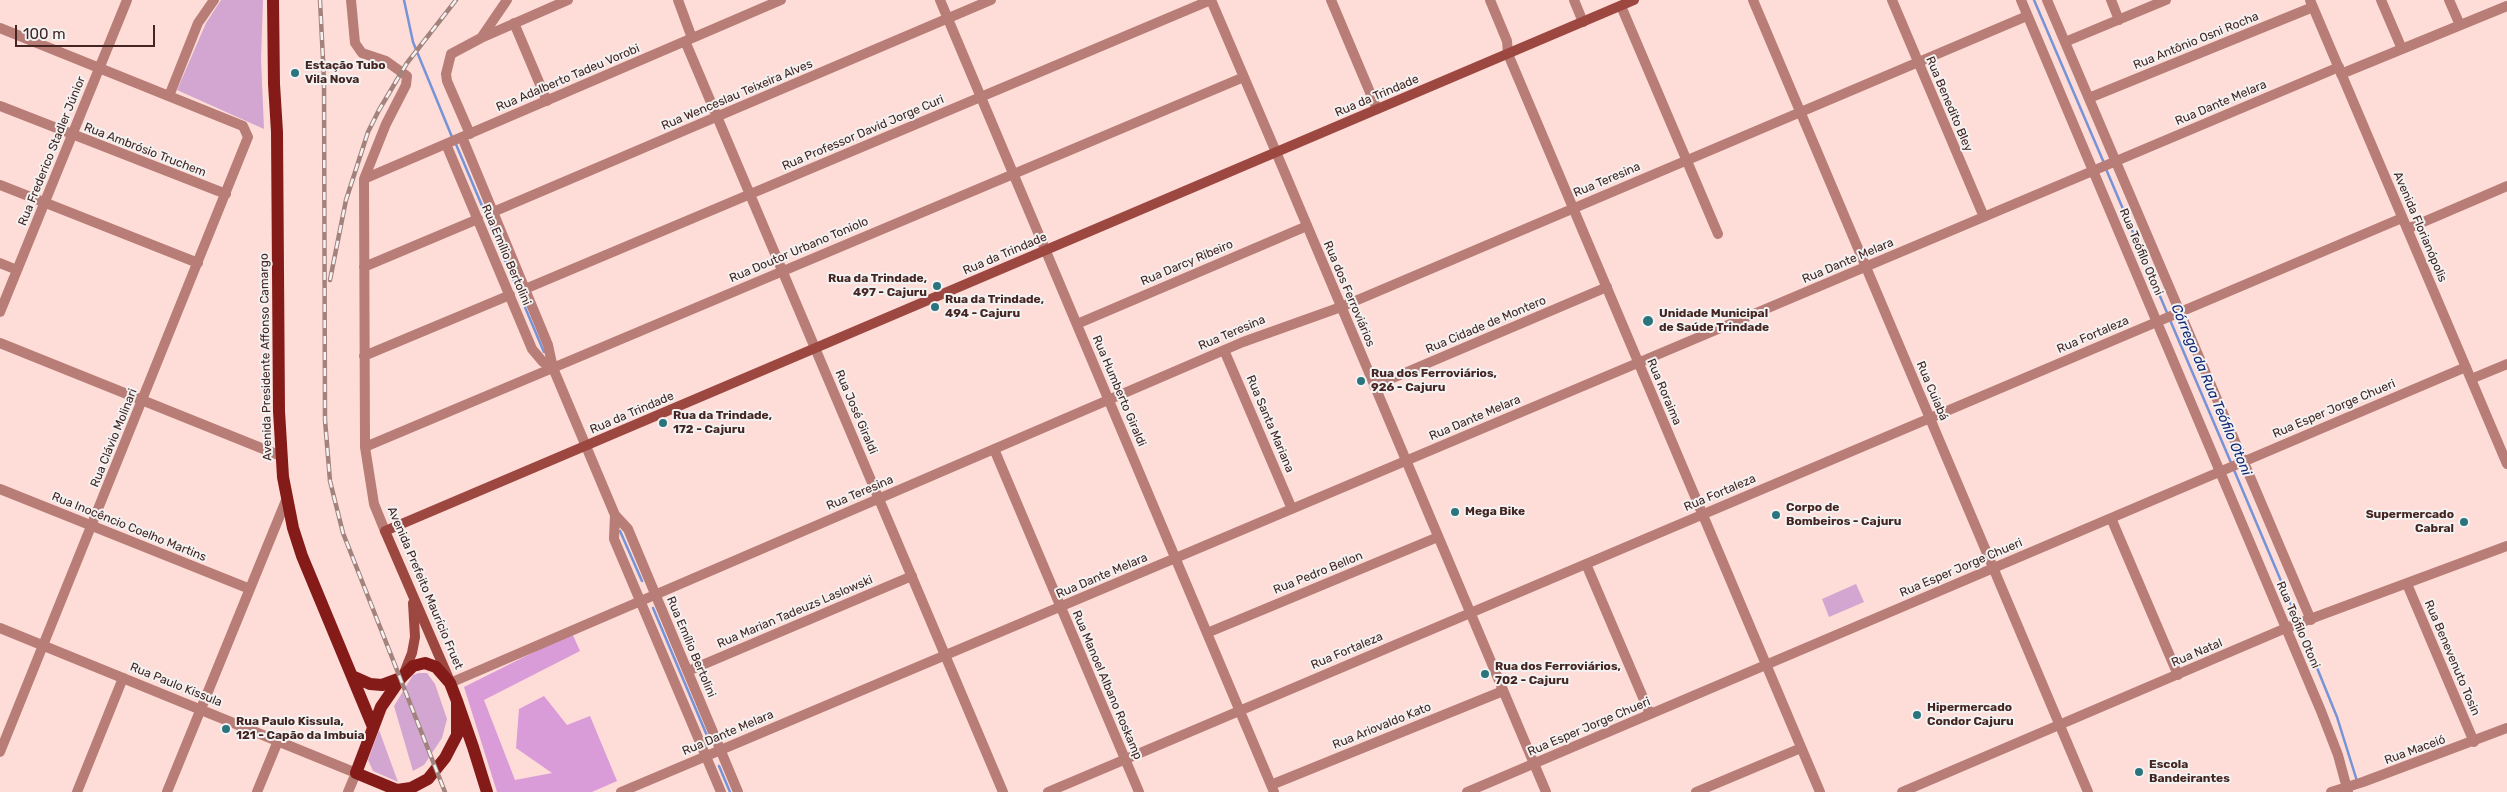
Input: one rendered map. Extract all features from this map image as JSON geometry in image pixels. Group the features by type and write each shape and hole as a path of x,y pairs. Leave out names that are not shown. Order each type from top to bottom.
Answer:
{"main road":[{"name":"Avenida Presidente Affonso Camargo","path":"273,0 274,84 278,132 281,456 287,498 302,556 373,728"},
{"name":"Rua da Trindade","path":"385,531 1634,0"},
{"name":"Avenida Prefeito Maurício Fruet","path":"385,531 450,683 487,792"},
{"path":"352,676 370,684 382,685 401,678 412,653 415,637 414,608 408,582"},
{"path":"356,773 381,707 401,678 413,666 425,663 436,667 450,683"},
{"name":"Rua Paulo Kissula","path":"356,773 397,791 418,784 437,770 458,735 457,701"}],"street":[{"name":"Rua Frederico Stadler Júnior","path":"0,312 127,0"},
{"path":"0,28 169,96 198,23 214,0"},
{"path":"351,0 356,43 362,53 386,61 406,76 406,85 386,124 364,179"},
{"path":"481,38 507,0"},
{"path":"481,38 568,0"},
{"name":"Rua José Giraldi","path":"678,0 689,40 717,117 1003,792"},
{"name":"Rua Adalberto Tadeu Vorobi","path":"364,179 781,0"},
{"name":"Rua Humberto Giraldi","path":"940,0 1273,789"},
{"name":"Rua Wenceslau Teixeira Alves","path":"493,212 991,0"},
{"name":"Rua dos Ferroviários","path":"1211,0 1546,792"},
{"name":"Rua Professor David Jorge Curi","path":"525,289 1211,0"},
{"path":"1331,0 1377,109"},
{"name":"Rua Roraima","path":"1490,0 1507,41 1508,54 1820,792"},
{"path":"1574,0 1583,22"},
{"name":"Rua Cuiabá","path":"1753,0 2088,792"},
{"name":"Rua Benedito Bley","path":"1892,0 1984,217"},
{"name":"Rua Teófilo Otoni","path":"2021,0 2332,738 2347,789"},
{"name":"Rua Teófilo Otoni","path":"2047,0 2311,620"},
{"path":"2111,0 2119,20"},
{"path":"2065,42 2166,0"},
{"path":"2381,0 2402,49"},
{"path":"2449,0 2460,25"},
{"name":"Avenida Florianópolis","path":"2311,3 2507,464"},
{"name":"Rua Antônio Osni Rocha","path":"2089,98 2311,3"},
{"path":"1621,6 1718,234"},
{"name":"Rua Dante Melara","path":"621,792 2093,171 2507,6"},
{"name":"Rua Teresina","path":"450,683 1224,350 1280,327 1341,307 2027,16"},
{"path":"514,23 547,101"},
{"name":"Rua Emílio Bertolini","path":"481,38 454,52 448,60 446,77 466,136 493,212 548,345 553,368 615,514 628,529 738,792"},
{"name":"Rua Doutor Urbano Toniolo","path":"365,447 1244,76"},
{"name":"Rua Clávio Molinari","path":"0,752 248,140 248,133 243,126 169,96"},
{"name":"Rua Ambrósio Truchem","path":"0,106 226,194"},
{"name":"Rua Emílio Bertolini","path":"446,144 537,357 553,368"},
{"name":"Avenida Prefeito Maurício Fruet","path":"364,179 365,447 374,504 385,531"},
{"path":"0,185 198,263"},
{"path":"2407,229 2507,186"},
{"name":"Rua Fortaleza","path":"1048,792 2402,218"},
{"path":"364,267 478,219"},
{"name":"Rua Darcy Ribeiro","path":"1077,324 1307,226"},
{"path":"0,263 17,270"},
{"name":"Rua Cidade de Montero","path":"1374,386 1607,288"},
{"path":"364,356 510,295"},
{"path":"0,343 281,456"},
{"name":"Rua Santa Mariana","path":"1224,350 1292,509"},
{"path":"2471,379 2507,364"},
{"name":"Rua Esper Jorge Chueri","path":"1467,792 2466,367"},
{"name":"Rua Manoel Albano Roskamp","path":"994,449 1139,792"},
{"name":"Rua Inocêncio Coelho Martins","path":"0,489 250,589"},
{"path":"167,792 287,498"},
{"name":"Rua Emílio Bertolini","path":"615,514 614,539 721,792"},
{"path":"2110,518 2178,674"},
{"name":"Rua Pedro Bellon","path":"1207,633 1438,537"},
{"name":"Rua Natal","path":"1902,792 2286,628 2507,546"},
{"path":"1586,564 1650,714"},
{"name":"Rua Marian Tadeuzs Laslowski","path":"688,671 912,576"},
{"name":"Rua Benevenuto Tosin","path":"2407,584 2474,742"},
{"name":"Rua Paulo Kissula","path":"0,628 356,773"},
{"path":"77,792 123,678"},
{"name":"Rua Ariovaldo Kato","path":"1273,789 1503,691"},
{"name":"Rua Maceió","path":"2331,792 2347,789 2507,728"},
{"path":"258,792 278,741"},
{"path":"1696,792 1801,748"},
{"path":"348,792 356,773"}],"shaded area":[{"path":"221,0 263,0 261,59 264,129 177,90 206,23"},
{"path":"1856,584 1864,602 1829,617 1822,599"},
{"path":"572,633 580,651 484,700 515,780 552,773 516,748 519,709 544,696 567,725 590,716 617,781 592,792 497,792 464,687"},
{"path":"427,673 435,684 447,719 442,738 424,765 413,771 394,706 413,675"},
{"path":"379,730 398,782 373,771 368,760"}],"waterway":[{"path":"404,0 413,42 452,137"},
{"name":"Córrego da Rua Teófilo Otoni","path":"2034,0 2104,163"},
{"path":"455,142 544,352"},
{"name":"Córrego da Rua Teófilo Otoni","path":"2106,169 2168,315"},
{"name":"Córrego da Rua Teófilo Otoni","path":"2170,320 2232,465"},
{"name":"Córrego da Rua Teófilo Otoni","path":"2234,470 2298,621"},
{"path":"620,531 642,581"},
{"path":"653,608 708,738"},
{"name":"Córrego da Rua Teófilo Otoni","path":"2300,626 2337,717 2357,781"},
{"path":"719,766 730,792"}],"railway":[{"path":"320,0 324,80 325,420 330,481 343,533 445,792"},
{"path":"330,280 346,200 368,132 407,63 456,0"}],"place":[{"name":"Estação Tubo Vila Nova","path":"295,73"},
{"name":"Rua da Trindade, 497 - Cajuru","path":"937,286"},
{"name":"Rua da Trindade, 494 - Cajuru","path":"935,307"},
{"name":"Unidade Municipal de Saúde Trindade","path":"1648,321"},
{"name":"Rua dos Ferroviários, 926 - Cajuru","path":"1361,381"},
{"name":"Rua da Trindade, 172 - Cajuru","path":"663,423"},
{"name":"Mega Bike","path":"1455,512"},
{"name":"Corpo de Bombeiros - Cajuru","path":"1776,515"},
{"name":"Supermercado Cabral","path":"2464,522"},
{"name":"Rua dos Ferroviários, 702 - Cajuru","path":"1485,674"},
{"name":"Hipermercado Condor Cajuru","path":"1917,715"},
{"name":"Rua Paulo Kissula, 121 - Capão da Imbuia","path":"226,729"},
{"name":"Escola Bandeirantes","path":"2139,772"}]}
